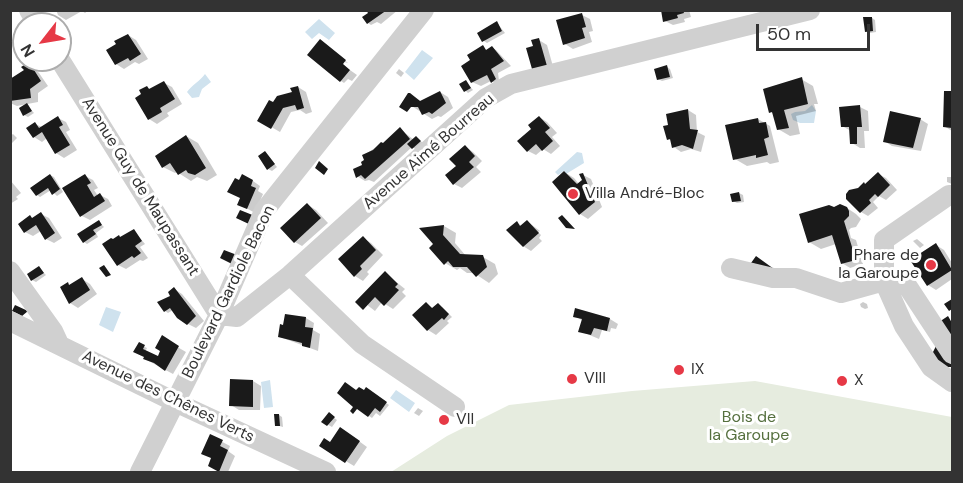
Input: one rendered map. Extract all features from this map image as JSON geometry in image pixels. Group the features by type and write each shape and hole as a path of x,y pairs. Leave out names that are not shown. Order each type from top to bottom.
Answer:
{"street":[{"name":"Boulevard Gardiole Bacon","path":"140,472 219,315 264,211 424,10"},
{"name":"Avenue Aimé Bourreau","path":"219,315 237,317 290,275 486,98 511,84 810,10"},
{"name":"Avenue Guy de Maupassant","path":"67,72 219,315"},
{"path":"952,195 884,240 884,281 904,326 931,367 952,382"},
{"path":"731,268 773,278 796,278 841,292 884,281 906,284 952,354"},
{"path":"10,271 53,331 59,344"},
{"path":"290,275 362,344 455,407"},
{"name":"Avenue des Chênes Verts","path":"10,321 175,402 326,472"}],"green space":[{"name":"Bois de la Garoupe","path":"755,381 952,417 952,472 391,472 447,436 509,405 632,391"}],"water":[{"path":"319,19 335,33 329,40 319,33 312,39 305,32"},
{"path":"422,50 433,58 414,80 405,72"},
{"path":"205,74 211,82 202,89 199,97 192,98 187,92"},
{"path":"812,105 816,111 814,123 800,123 793,120 791,114 805,111"},
{"path":"577,152 582,153 584,163 566,174 564,171 558,175 555,172"},
{"path":"106,307 121,312 113,332 99,325"},
{"path":"270,380 273,407 264,408 261,382"},
{"path":"396,390 415,403 409,412 390,398"}],"building":[{"path":"366,10 387,10 367,24 362,17 368,13"},
{"path":"661,10 683,10 684,13 677,15 678,18 663,22"},
{"path":"582,13 586,27 582,28 585,38 563,45 556,20"},
{"path":"863,17 872,17 873,31 865,32"},
{"path":"497,21 502,31 482,42 477,33"},
{"path":"128,34 141,54 130,61 128,58 115,65 106,50 116,44 114,41"},
{"path":"539,38 547,66 532,69 526,48 533,46 531,40"},
{"path":"320,39 346,60 343,64 350,70 340,82 307,55"},
{"path":"483,45 486,50 492,46 504,61 491,69 496,79 491,83 487,75 471,83 461,66 470,60 467,55"},
{"path":"667,65 670,77 657,80 654,69"},
{"path":"21,72 35,72 41,81 30,89 31,98 10,101 10,79"},
{"path":"802,77 808,104 784,110 789,128 777,130 772,112 769,113 763,89"},
{"path":"466,80 471,88 464,92 459,84"},
{"path":"164,81 175,99 160,108 162,112 148,120 135,98 141,94 139,90 147,86 149,89"},
{"path":"298,86 304,108 297,110 295,105 283,108 271,129 257,121 269,100 273,102 277,96 292,92 290,88"},
{"path":"440,91 446,103 432,114 429,112 422,115 418,107 411,107 407,112 399,107 408,93 420,101"},
{"path":"944,91 952,91 952,128 943,127"},
{"path":"27,103 32,111 23,116 19,108"},
{"path":"860,105 862,127 857,127 857,144 850,144 849,127 841,127 839,107"},
{"path":"688,109 690,129 698,130 693,149 682,145 672,148 663,126 668,125 666,114"},
{"path":"890,111 921,118 913,148 883,142"},
{"path":"58,116 63,125 59,127 70,145 55,154 42,132 33,138 26,128 35,122 39,128"},
{"path":"539,116 550,128 545,132 553,141 542,151 536,144 527,152 517,141 531,129 528,125"},
{"path":"758,118 759,123 766,122 769,137 764,139 768,155 733,160 725,125"},
{"path":"400,127 410,139 365,179 361,175 356,178 353,169 362,165 361,162 364,160 362,155 373,150 381,142 383,143"},
{"path":"186,135 206,168 195,175 186,170 178,175 170,163 162,168 155,156"},
{"path":"416,136 421,141 412,149 407,144"},
{"path":"465,145 475,156 469,162 474,167 453,185 445,175 456,166 449,159"},
{"path":"265,151 275,164 267,170 258,156"},
{"path":"319,161 328,169 324,175 315,168"},
{"name":"Villa André-Bloc","path":"564,171 577,184 582,180 579,174 583,173 595,202 579,215 552,182"},
{"path":"878,172 890,185 878,197 875,194 869,200 871,203 860,213 846,199 846,194 864,182 865,184"},
{"path":"50,174 60,189 52,195 48,188 36,196 30,188"},
{"path":"85,174 91,183 87,185 94,197 100,193 105,201 80,217 62,188"},
{"path":"242,174 253,180 251,186 256,188 247,209 237,205 240,198 227,192 235,178 239,180"},
{"path":"739,192 741,201 732,202 730,194"},
{"path":"307,203 321,218 294,243 280,228"},
{"path":"840,204 847,207 849,211 849,216 844,221 856,260 841,264 832,235 808,243 799,214"},
{"path":"240,210 255,216 251,225 236,218"},
{"path":"41,212 55,233 45,240 36,225 24,233 18,224 30,215 32,218"},
{"path":"562,215 575,229 566,228 558,218"},
{"path":"99,220 102,225 93,230 96,234 83,243 77,234"},
{"path":"527,220 539,233 523,247 506,230 517,221 520,226"},
{"path":"444,225 443,235 460,254 483,255 487,267 476,277 467,267 453,267 448,261 444,265 429,248 433,244 419,228"},
{"path":"134,229 142,241 135,246 141,253 117,266 102,244"},
{"path":"363,236 376,250 360,266 362,269 354,277 338,259"},
{"name":"Phare de la Garoupe","path":"936,243 952,270 927,286 910,260"},
{"path":"224,250 237,255 232,264 220,258"},
{"path":"756,256 774,269 751,263"},
{"path":"104,265 111,275 106,277 99,268"},
{"path":"39,266 44,273 31,281 27,274"},
{"path":"385,271 398,284 395,287 399,290 384,306 375,297 363,310 355,302"},
{"path":"82,277 90,290 69,304 60,287 68,282 69,285"},
{"path":"174,287 196,316 187,325 177,318 170,308 164,312 157,302 170,296 168,292"},
{"path":"952,299 952,309 949,311 944,304"},
{"path":"426,302 432,308 438,303 449,314 427,331 412,315"},
{"path":"15,305 28,311 22,316 12,311"},
{"path":"575,308 610,318 607,331 594,328 591,335 578,332 582,319 573,317"},
{"path":"285,314 306,317 305,327 313,328 310,348 302,346 302,343 278,337 280,324 283,325"},
{"path":"948,316 952,323 952,338 939,322"},
{"path":"162,335 179,346 165,371 133,352 139,342 145,345 143,349 158,356 160,351 155,348"},
{"path":"939,344 952,367 942,367 931,356"},
{"path":"230,379 253,380 253,407 229,406"},
{"path":"345,382 356,390 359,387 364,390 366,387 387,402 380,412 375,408 368,417 357,409 353,414 350,411 353,407 337,393"},
{"path":"329,412 335,417 327,426 321,422"},
{"path":"274,414 279,414 280,426 275,426"},
{"path":"340,427 360,441 345,463 319,446 324,438 330,442"},
{"path":"210,434 223,440 220,446 228,450 219,472 208,466 211,458 201,454"}],"place":[{"name":"Villa André-Bloc","path":"573,194"},
{"name":"Phare de la Garoupe","path":"931,265"},
{"name":"IX","path":"679,370"},
{"name":"VIII","path":"572,379"},
{"name":"X","path":"842,381"},
{"name":"VII","path":"444,420"}]}
